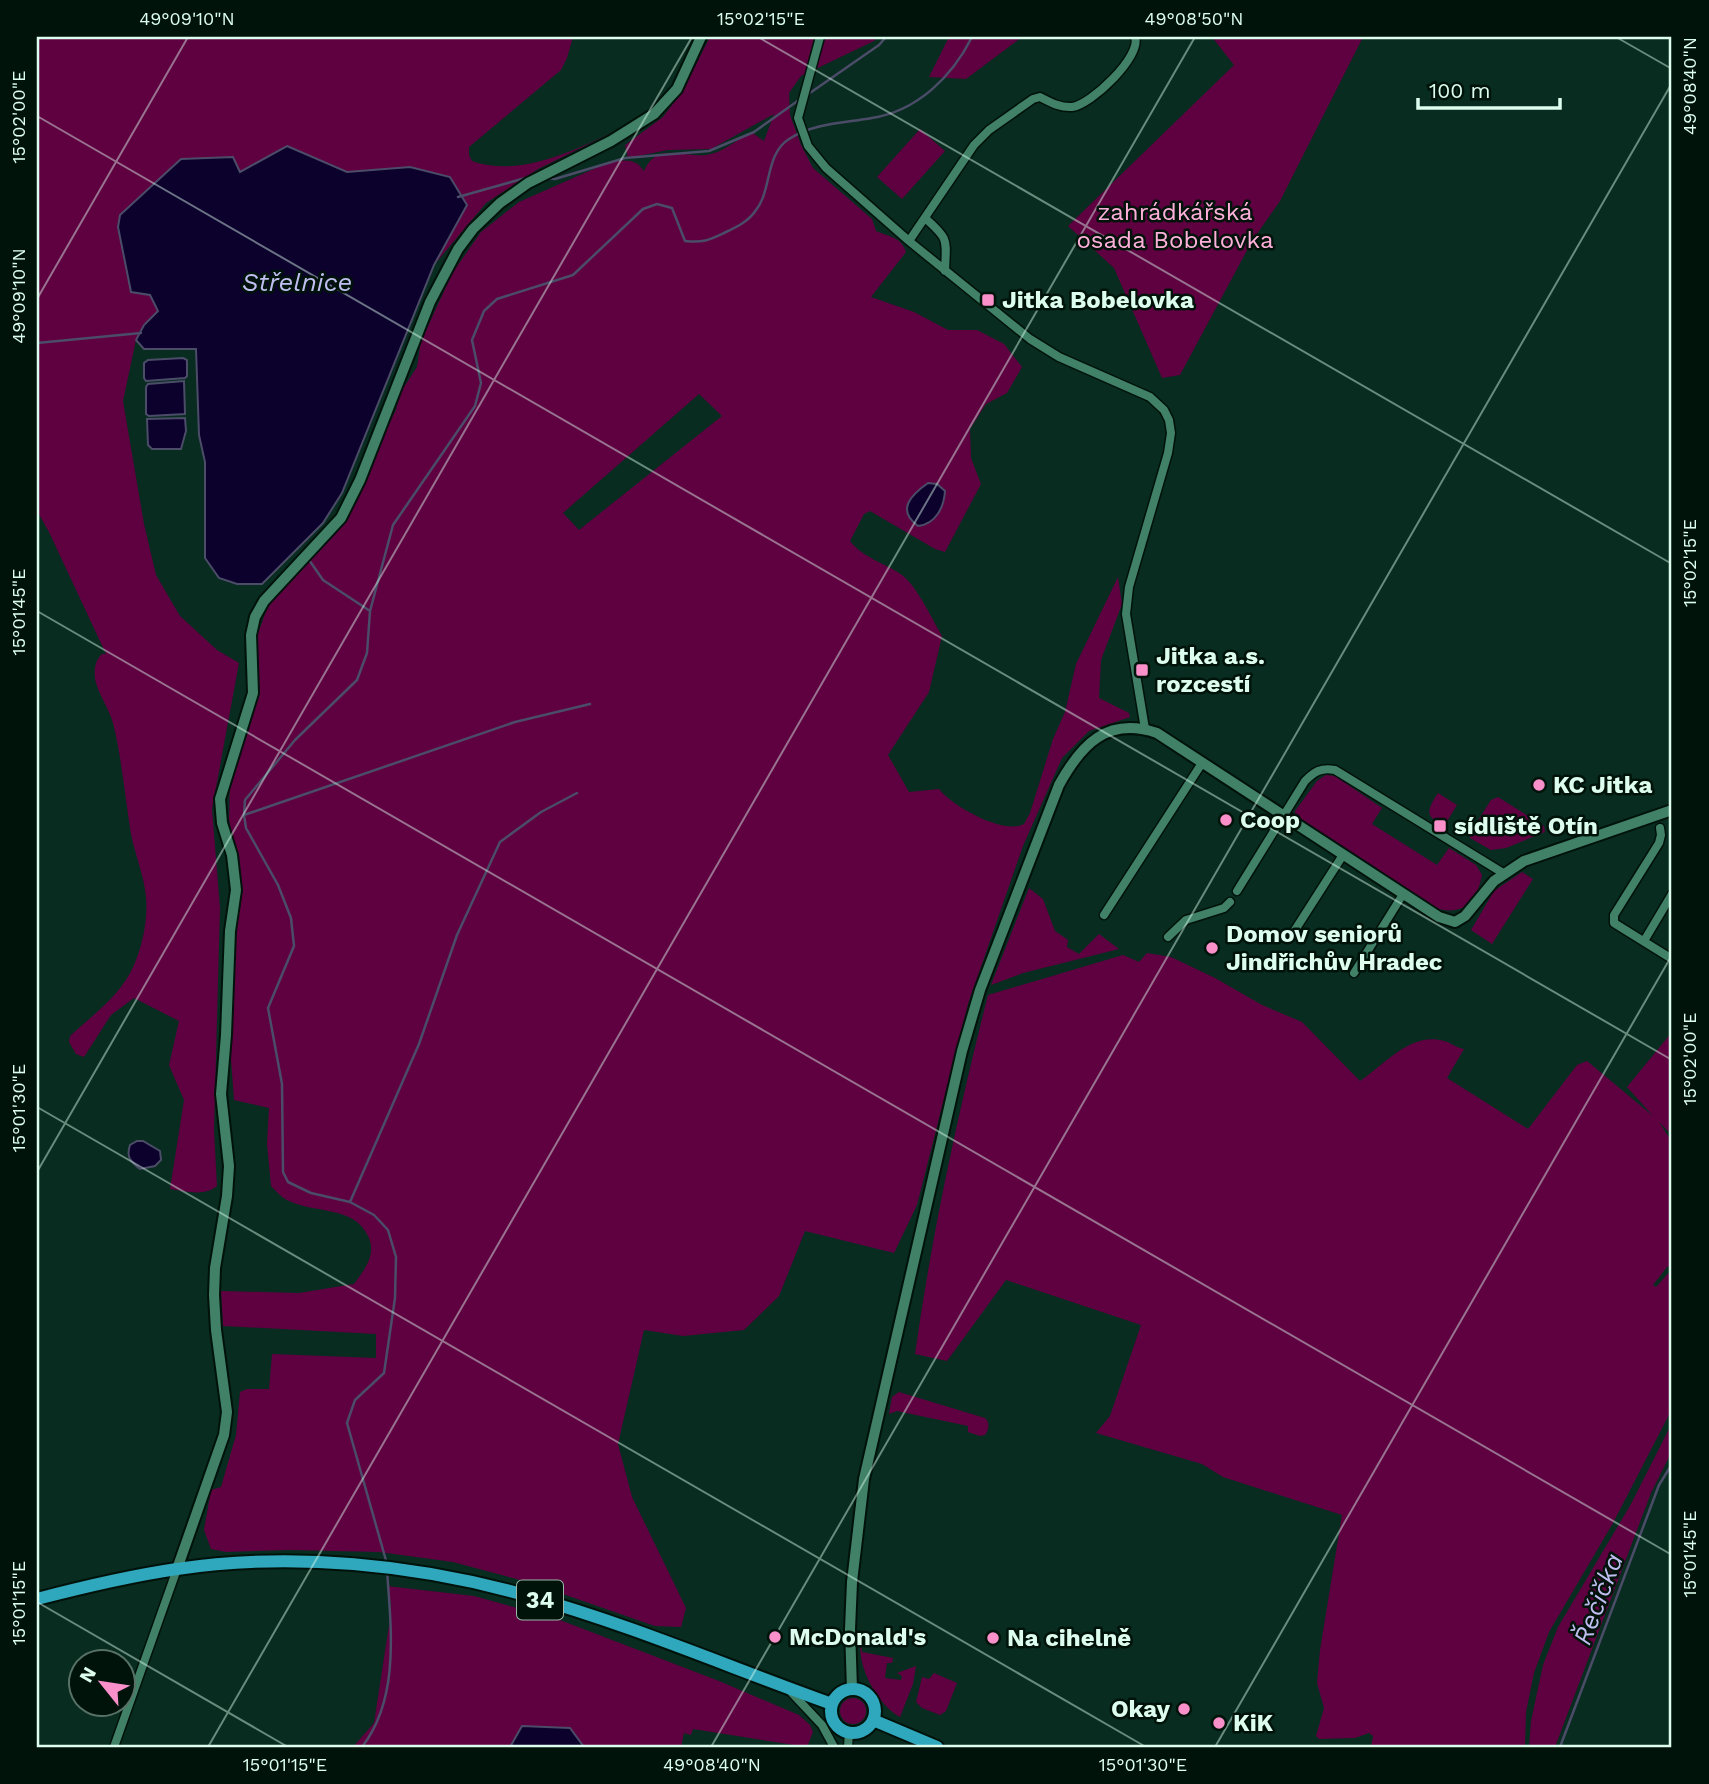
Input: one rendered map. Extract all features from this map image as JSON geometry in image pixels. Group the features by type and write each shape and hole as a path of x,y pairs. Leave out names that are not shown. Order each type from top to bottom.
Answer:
{"main road":[{"name":"34","path":"37,1599 103,1582 177,1569 281,1562 411,1571 494,1587 573,1609 832,1704"},
{"path":"852,1689 864,1692 874,1707 873,1720 863,1730 849,1732 834,1722 832,1704 842,1692 852,1689"},
{"path":"873,1720 937,1747"}],"street":[{"path":"114,1747 224,1435 227,1412 214,1295 215,1268 229,1167 221,1094 230,931 236,890 232,855 222,823 220,799 253,693 251,635 255,617 264,601 341,518 360,480 430,302 457,249 500,203 528,183 611,141 654,114 677,89 701,37"},
{"path":"820,37 798,118 808,146 826,168 945,271 1045,349 1150,397 1169,419 1171,433 1168,453 1136,559 1126,614 1145,729"},
{"path":"909,241 974,145 989,130 1033,99 1040,97 1057,105 1082,105 1130,59 1136,50 1135,37"},
{"path":"925,218 942,232 947,241 945,271"},
{"path":"852,1689 852,1582 864,1479 962,1051 980,990 1059,785 1082,748 1098,737 1128,728 1157,733 1439,918 1455,922 1465,916 1503,873 1524,861 1672,810"},
{"path":"1104,915 1202,762"},
{"path":"1237,891 1305,781 1313,773 1327,768 1335,770 1503,873"},
{"path":"1660,828 1659,843 1614,915 1614,923 1672,959"},
{"path":"1295,930 1343,855"},
{"path":"1644,941 1672,894"},
{"path":"1354,973 1400,899"},
{"path":"1168,937 1186,920 1224,908 1230,902"},
{"path":"786,1688 822,1725 834,1747"},
{"path":"848,1747 849,1732"}],"green space":[{"path":"37,37 573,37 561,70 469,147 469,155 472,161 490,165 527,164 564,154 615,131 538,169 486,203 434,265 467,205 410,167 347,172 287,146 150,295 158,311 144,324 136,340 123,401 144,524 156,575 180,616 217,650 239,663 212,809 220,908 214,1131 217,1186 200,1192 170,1189 184,1100 169,1065 179,1021 134,998 111,1015 84,1057 76,1054 69,1042 70,1036 106,1004 129,976 142,940 146,897 131,834 116,737 111,717 95,679 96,662 102,654 106,654 37,511"},
{"path":"710,37 877,37 874,41 801,76 789,93 790,115 801,145 813,168 872,219 876,231 894,238 904,247 906,252 871,297 914,312 948,330 977,330 1004,344 1022,367 1007,393 986,404 970,429 971,458 981,484 945,552 935,549 870,511 864,514 850,541 861,552 908,581 942,636 929,692 888,755 909,792 939,789 978,817 1004,826 1024,824 1065,712 1076,664 1118,577 1122,604 1101,660 1099,698 1129,713 1130,717 1089,731 1062,758 1023,846 968,1004 917,1205 894,1253 805,1231 779,1296 744,1330 683,1336 644,1330 618,1444 632,1497 686,1608 681,1627 655,1626 531,1583 453,1562 379,1552 226,1552 211,1549 204,1530 211,1490 221,1487 236,1435 240,1392 247,1389 269,1389 272,1354 376,1358 376,1334 223,1326 221,1291 299,1293 354,1284 368,1261 371,1249 362,1226 353,1219 297,1204 285,1199 271,1186 267,1144 269,1108 234,1100 230,1046 238,889 229,819 230,782 255,684 257,636 271,598 356,490 396,410 400,393 417,367 421,341 453,272 481,232 519,202 614,160 631,161 644,171 656,156 671,153 712,154 751,132 764,141 774,114 711,149 668,150 628,158 625,145 663,117 681,93","holes":["699,394 722,416 579,530 563,513"]},
{"path":"949,37 1022,37 966,79 929,77"},
{"name":"zahrádkářská osada Bobelovka","path":"1212,37 1363,37 1280,201 1252,241 1180,375 1162,378 1114,268 1068,226 1234,65"},
{"path":"920,129 945,151 902,199 877,177"},
{"path":"1326,775 1335,776 1382,808 1372,824 1437,865 1449,848 1476,865 1482,875 1473,899 1456,910 1438,909 1296,818 1295,811 1317,781"},
{"path":"1438,793 1457,805 1444,826 1433,819 1429,812"},
{"path":"1498,797 1544,826 1545,832 1506,848 1491,850 1470,838 1470,833 1491,800"},
{"path":"1522,872 1533,879 1492,944 1471,930 1494,891"},
{"path":"1029,888 1043,899 1055,931 1068,940 1067,947 1079,954 1099,934 1119,949 1023,973 991,985"},
{"path":"1147,953 1171,957 1262,1005 1302,1022 1360,1081 1399,1051 1420,1041 1444,1041 1464,1049 1447,1078 1528,1129 1577,1065 1587,1061 1653,1116 1627,1087 1672,1032 1672,1135 1659,1122 1672,1142 1672,1266 1667,1267 1653,1285 1656,1287 1672,1269 1672,1409 1613,1523 1549,1632 1534,1673 1526,1712 1525,1747 1371,1747 1373,1736 1369,1733 1355,1738 1319,1739 1316,1736 1324,1708 1317,1683 1320,1650 1342,1515 1223,1477 1202,1464 1096,1433 1110,1416 1141,1325 1006,1280 947,1361 915,1354 947,1173 988,995 1123,955 1139,962"},
{"path":"899,1392 985,1418 987,1431 980,1436 968,1432 968,1426 897,1411 889,1414 892,1397"},
{"path":"1672,1423 1672,1451 1651,1493 1555,1747 1529,1747 1531,1721 1543,1665 1558,1627 1631,1504"},
{"path":"387,1586 474,1596 560,1620 799,1715 810,1725 813,1732 807,1747 693,1729 691,1735 684,1733 681,1747 584,1747 570,1728 523,1726 510,1747 353,1747 374,1723 390,1619 391,1604"},
{"path":"861,1640 862,1652 893,1658 892,1663 887,1663 885,1678 901,1680 902,1676 897,1673 916,1666 913,1684 900,1717 884,1704 870,1684 862,1661"},
{"path":"934,1673 957,1683 946,1711 940,1715 922,1708 916,1702 922,1677 929,1679"},
{"path":"853,1698 862,1702 866,1711 862,1720 853,1724 844,1720 840,1711 844,1702"}],"water":[{"name":"Střelnice","path":"287,146 347,172 410,167 450,177 467,205 434,265 342,493 323,523 262,584 237,584 219,578 205,558 205,462 199,435 196,349 144,349 136,340 144,325 158,311 150,295 131,292 118,227 120,215 181,159 233,157 240,172"},
{"path":"148,360 187,360 185,378 146,381 144,378 144,363"},
{"path":"184,381 185,414 146,414 148,384"},
{"path":"185,418 186,431 181,449 152,449 148,445 147,419"},
{"path":"928,483 937,484 945,491 944,497 941,509 934,518 918,526 908,514 908,503"},
{"path":"143,1141 160,1151 161,1160 155,1166 140,1169 131,1161 128,1153 130,1145"},
{"path":"522,1726 570,1728 584,1747 510,1747"}],"waterway":[{"path":"807,95 879,45 886,37"},
{"path":"387,1564 347,1423 355,1400 384,1373 395,1298 396,1257 388,1230 374,1215 350,1202 311,1193 288,1182 283,1172 282,1084 268,1008 294,946 291,918 278,885 246,828 245,800 295,740 357,680 367,653 370,611 393,525 475,406 481,383 472,340 484,311 497,299 573,275 643,209 657,204 672,208 685,241 706,240 738,226 750,217 761,202 772,163 781,146 789,139 819,127 872,118 904,108 918,100 943,78 964,52 972,37"},
{"path":"546,178 555,179 625,158 709,151 754,132 799,100"},
{"path":"458,197 529,177"},
{"path":"37,343 141,333"},
{"path":"307,557 323,580 370,611"},
{"path":"244,815 515,722 590,704"},
{"path":"350,1202 419,1044 457,935 500,842 541,812 577,793"},
{"name":"Řečička","path":"1560,1747 1659,1485 1672,1464"},
{"path":"362,1747 374,1728 388,1685 391,1639 387,1570"}],"place":[{"name":"Jitka Bobelovka","path":"988,300"},
{"name":"Jitka a.s. rozcestí","path":"1142,670"},
{"name":"KC Jitka","path":"1539,785"},
{"name":"Coop","path":"1226,820"},
{"name":"sídliště Otín","path":"1440,826"},
{"name":"Domov seniorů Jindřichův Hradec","path":"1212,948"},
{"name":"McDonald's","path":"775,1637"},
{"name":"Na cihelně","path":"993,1638"},
{"name":"Okay","path":"1184,1709"},
{"name":"KiK","path":"1219,1723"}]}
